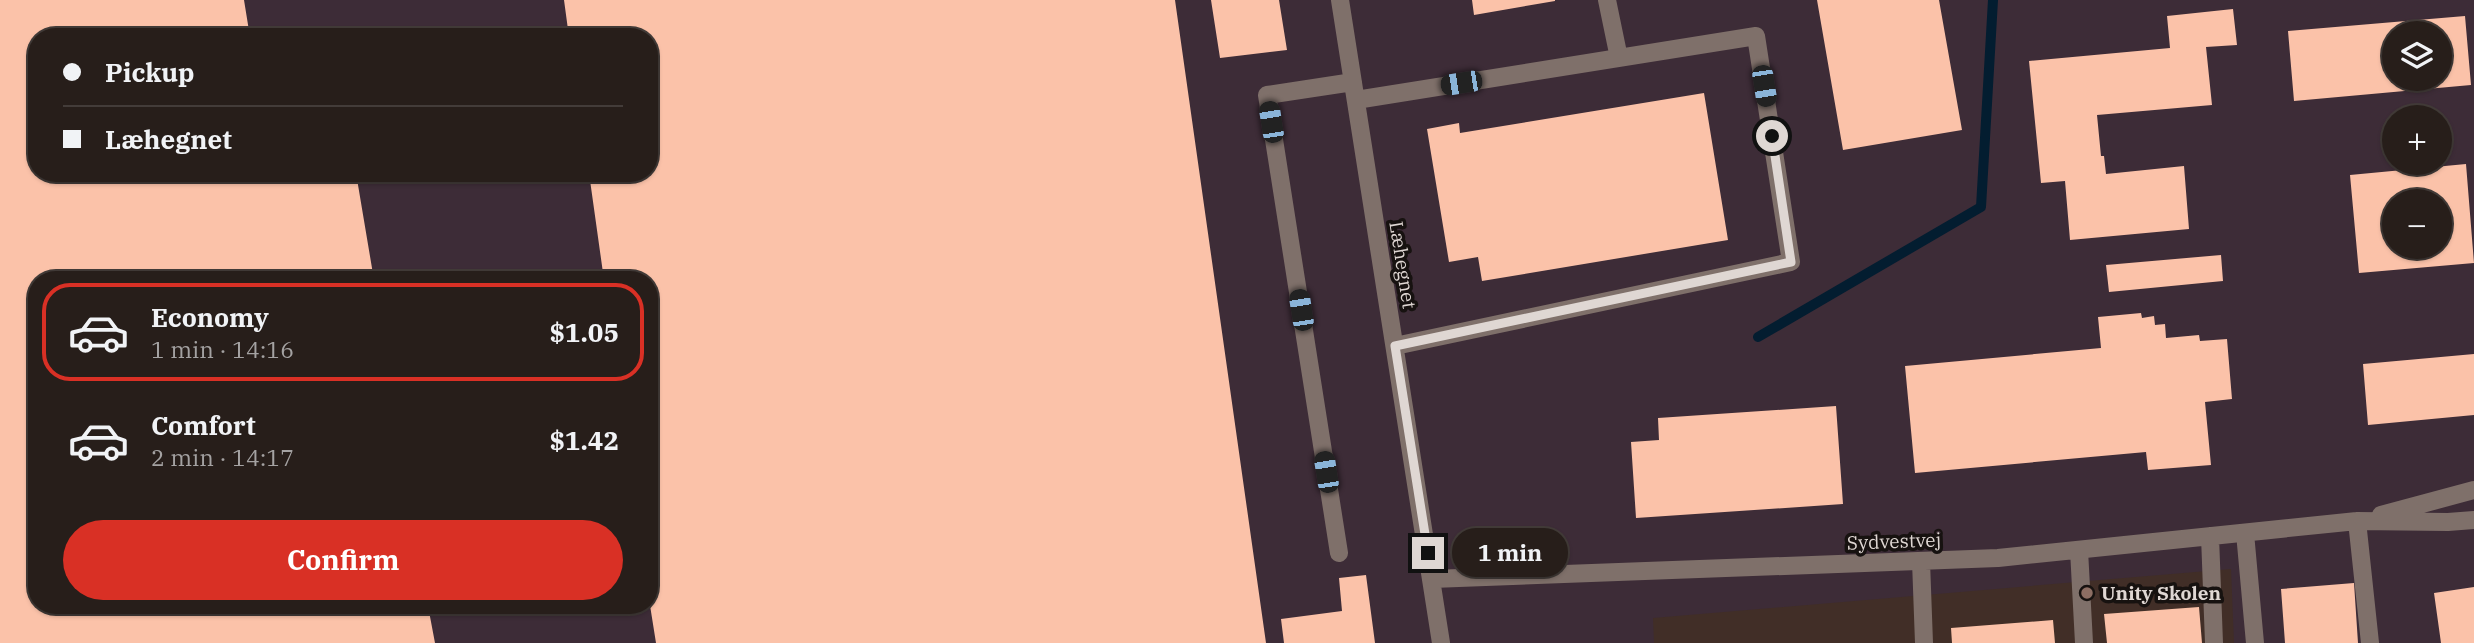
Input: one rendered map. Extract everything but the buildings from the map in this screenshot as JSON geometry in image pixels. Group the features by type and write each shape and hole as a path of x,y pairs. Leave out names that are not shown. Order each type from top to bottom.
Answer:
{"street":[{"name":"Læhegnet","path":"1340,0 1441,643"},
{"path":"1607,0 1619,58"},
{"path":"1339,554 1267,94 1354,91 1619,58 1756,36 1791,262 1395,346"},
{"name":"Sydvestvej","path":"2357,521 2474,490"},
{"name":"Sydvestvej","path":"1432,579 1998,558 2357,521 2448,523 2474,520"},
{"path":"2357,521 2370,643"},
{"path":"2245,533 2255,643"},
{"path":"2210,536 2214,643"},
{"path":"2079,550 2084,643"},
{"path":"1921,561 1924,643"}],"shaded area":[{"path":"0,0 2474,0 2474,643 0,643"},
{"name":"Unity Skolen","path":"2231,569 2234,643 1654,643 1653,618"}],"waterway":[{"path":"1758,337 1981,207 1993,0"}],"place":[{"name":"Unity Skolen","path":"2087,593"}],"route":[{"path":"1428,553 1395,346 1791,262 1772,136"}]}
